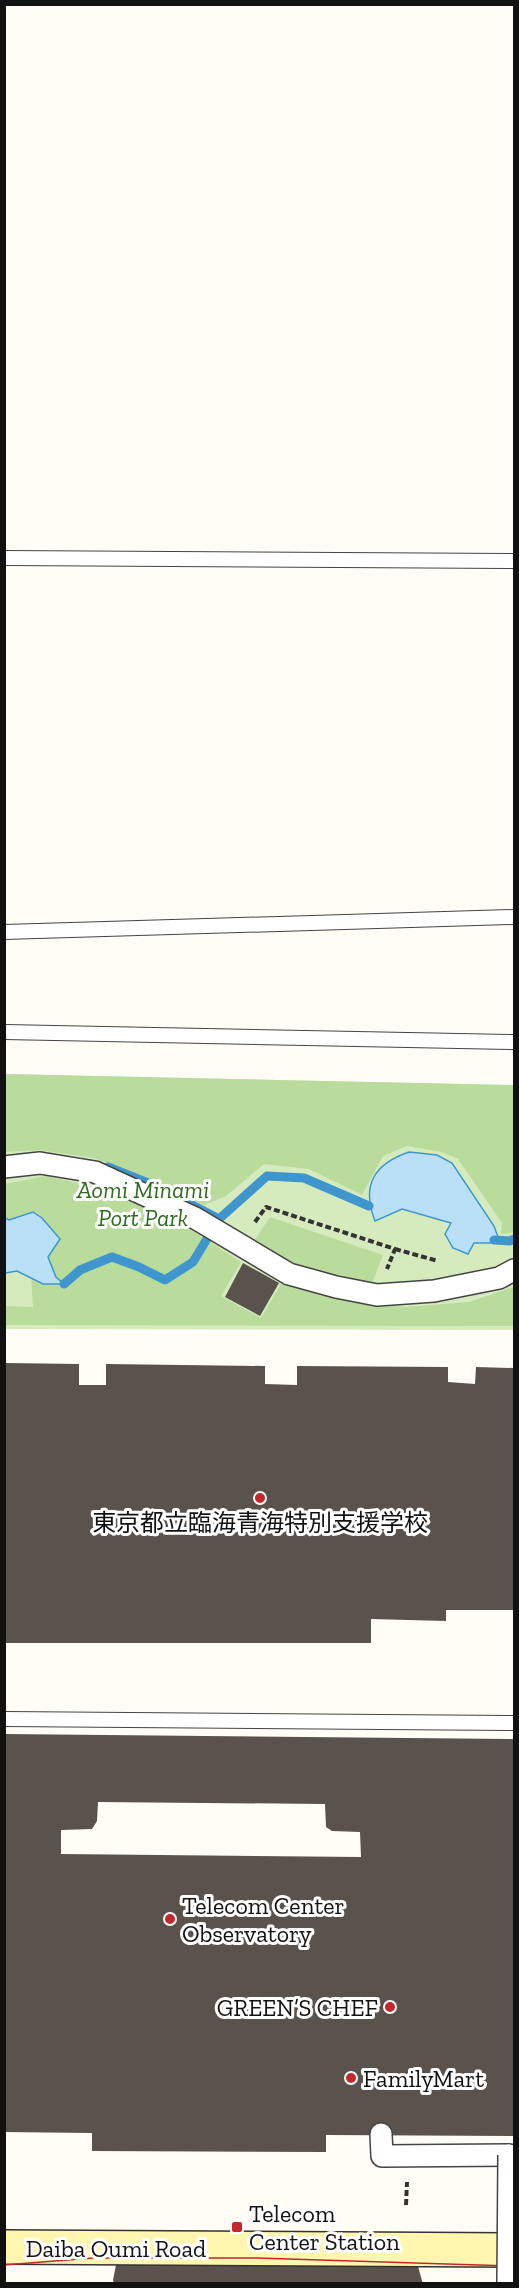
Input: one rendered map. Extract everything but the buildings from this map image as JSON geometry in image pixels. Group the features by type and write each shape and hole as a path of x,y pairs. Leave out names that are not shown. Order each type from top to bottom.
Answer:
{"main road":[{"name":"Daiba Oumi Road","path":"4,2247 514,2250"}],"street":[{"path":"4,1167 40,1163 94,1172 195,1218 290,1274 336,1287 377,1295 434,1291 499,1278 514,1270"},
{"path":"381,2134 382,2156 509,2155 512,2182 508,2283"}],"lane":[{"path":"4,558 514,561"},
{"path":"4,932 514,917"},
{"path":"4,1032 514,1042"},
{"path":"4,1719 514,1723"}],"path":[{"path":"240,1245 266,1207 395,1249 377,1295"},
{"path":"406,2177 408,2187 406,2205"}],"green space":[{"name":"Aomi Minami Port Park","path":"5,1074 514,1085 514,1330 5,1329"},
{"path":"5,1074 514,1085 514,1232 501,1234 502,1223 458,1159 442,1152 407,1146 383,1156 362,1195 309,1169 264,1164 226,1196 204,1205 164,1185 94,1158 39,1150 5,1152"},
{"path":"46,1176 108,1190 159,1209 241,1262 221,1296 261,1318 281,1284 354,1301 406,1307 469,1302 514,1287 514,1326 5,1325 5,1306 33,1307 31,1276 43,1284 63,1283 56,1277 48,1257 60,1239 42,1218 33,1212 9,1220 5,1218 5,1184"},
{"path":"270,1217 383,1255 371,1286 292,1266 252,1244"}],"water":[{"path":"409,1152 437,1155 452,1163 494,1226 498,1237 492,1243 474,1243 468,1254 453,1248 445,1234 451,1223 402,1209 375,1221 369,1197 374,1178 387,1163"},
{"path":"33,1212 42,1218 60,1239 48,1257 56,1277 64,1284 43,1284 17,1271 5,1273 5,1218 9,1220"}],"waterway":[{"path":"108,1167 158,1187 219,1219"},
{"path":"64,1284 80,1270 112,1257 165,1280 193,1262 219,1219 267,1176 304,1178 369,1206"},
{"path":"494,1240 514,1239"}],"tram line":[{"path":"4,2265 93,2258 257,2258 514,2266"}],"place":[{"name":"東京都立臨海青海特別支援学校","path":"260,1498"},
{"name":"Telecom Center Observatory","path":"170,1919"},
{"name":"GREEN’S CHEF","path":"390,2007"},
{"name":"FamilyMart","path":"351,2078"},
{"name":"Telecom Center Station","path":"237,2227"}]}
